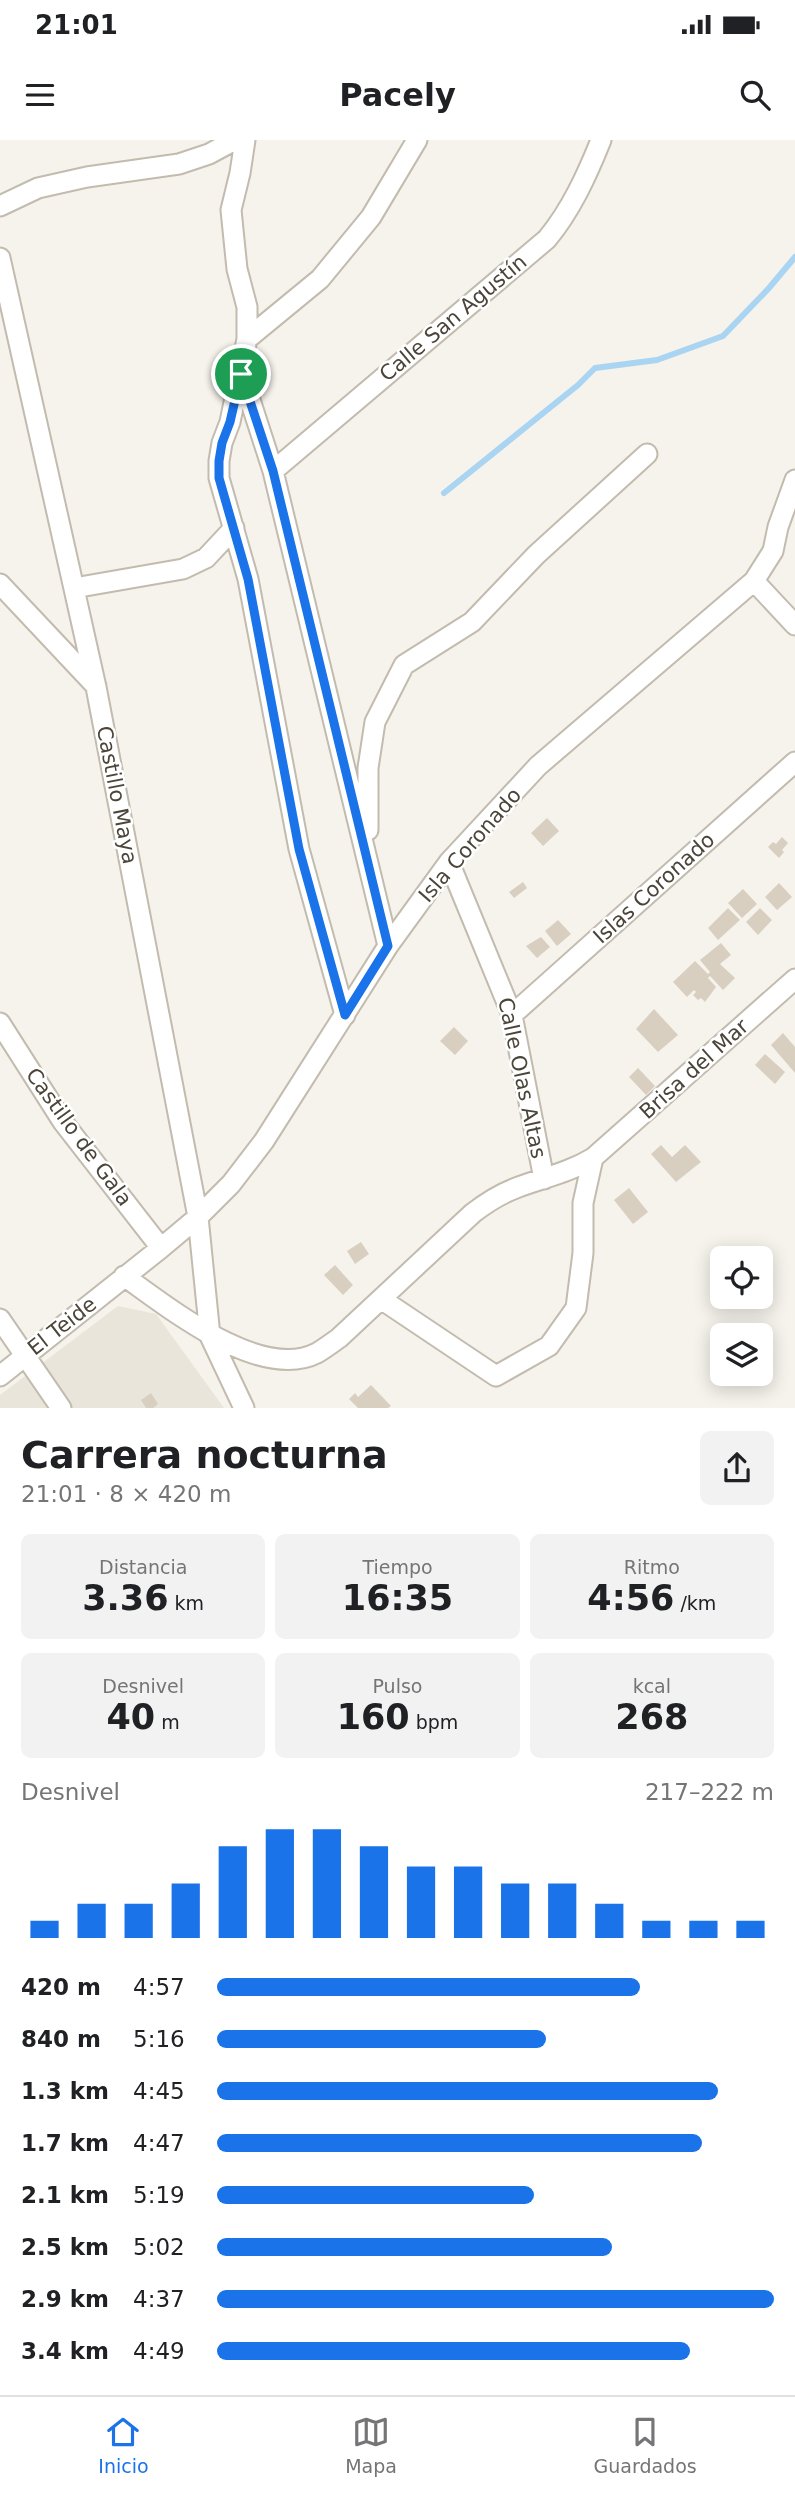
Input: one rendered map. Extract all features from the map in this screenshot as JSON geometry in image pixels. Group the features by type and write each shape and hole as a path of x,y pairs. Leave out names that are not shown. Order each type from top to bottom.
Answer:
{"street":[{"path":"0,206 38,188 63,182 179,164 209,154 235,140"},
{"path":"245,140 231,210 237,269 247,307 247,339 219,461 219,478 248,579 299,849 345,1015"},
{"path":"247,339 320,279 371,217 417,140"},
{"name":"Calle San Agustín","path":"273,471 547,239 561,222 588,172 601,140"},
{"name":"Castillo Maya","path":"0,258 96,687 198,1217 210,1336"},
{"path":"241,374 273,471 388,946"},
{"path":"368,863 368,768 375,722 404,665 472,622 536,555 647,454"},
{"name":"Isla Coronado","path":"124,1276 198,1217 231,1184 264,1141 388,946 449,862 538,766 754,581 773,551 778,527 795,480"},
{"path":"74,588 183,569 206,558 234,528"},
{"path":"754,581 795,625"},
{"path":"0,583 96,687"},
{"name":"Islas Coronado","path":"512,1015 795,762"},
{"name":"Calle Olas Altas","path":"449,862 512,1015 544,1179"},
{"name":"Brisa del Mar","path":"124,1276 210,1336 258,1355 279,1358 315,1354 339,1338 473,1213 514,1188 572,1171 593,1158 795,979"},
{"name":"Castillo de Gala","path":"0,1023 63,1122 161,1248"},
{"path":"381,1299 496,1376 549,1346 576,1308 583,1253 583,1203 593,1158"},
{"name":"El Teide","path":"0,1376 124,1276"},
{"path":"0,1319 61,1408"},
{"path":"210,1336 244,1408"}],"shaded area":[{"path":"118,1306 156,1314 224,1408 0,1408 0,1395"}],"building":[{"path":"547,818 559,831 543,846 531,833"},
{"path":"782,837 788,843 779,858 768,847 773,842 776,844"},
{"path":"523,882 527,888 514,898 509,892"},
{"path":"779,883 792,897 777,910 765,897"},
{"path":"743,889 757,904 742,918 728,903"},
{"path":"728,908 740,920 718,940 708,928"},
{"path":"760,908 772,920 758,935 746,922"},
{"path":"558,920 571,934 557,946 545,931"},
{"path":"541,937 550,947 537,958 526,946"},
{"path":"721,943 731,955 720,964 735,978 723,990 710,976 708,978 716,987 705,1002 693,995 696,992 694,990 687,997 673,982 695,961 708,974 710,972 700,960"},
{"path":"654,1009 678,1035 658,1052 636,1029"},
{"path":"454,1027 468,1041 455,1055 440,1041"},
{"path":"783,1033 795,1047 795,1073 771,1045"},
{"path":"765,1054 785,1072 775,1084 755,1065"},
{"path":"638,1068 655,1086 646,1095 629,1077"},
{"path":"661,1145 672,1157 685,1145 701,1162 676,1182 651,1154"},
{"path":"629,1188 648,1212 633,1224 614,1200"},
{"path":"361,1242 369,1254 355,1264 347,1251"},
{"path":"335,1265 353,1285 343,1295 324,1275"},
{"path":"371,1385 391,1406 358,1408 349,1399 355,1393 358,1397"},
{"path":"151,1393 158,1404 153,1408 146,1408 141,1400"}],"waterway":[{"path":"444,493 578,385 595,368 657,360 723,336 795,257"}],"route":[{"path":"241,374 273,471 388,946 345,1015 299,849 248,579 219,478 222,443 230,422 241,374"}]}
